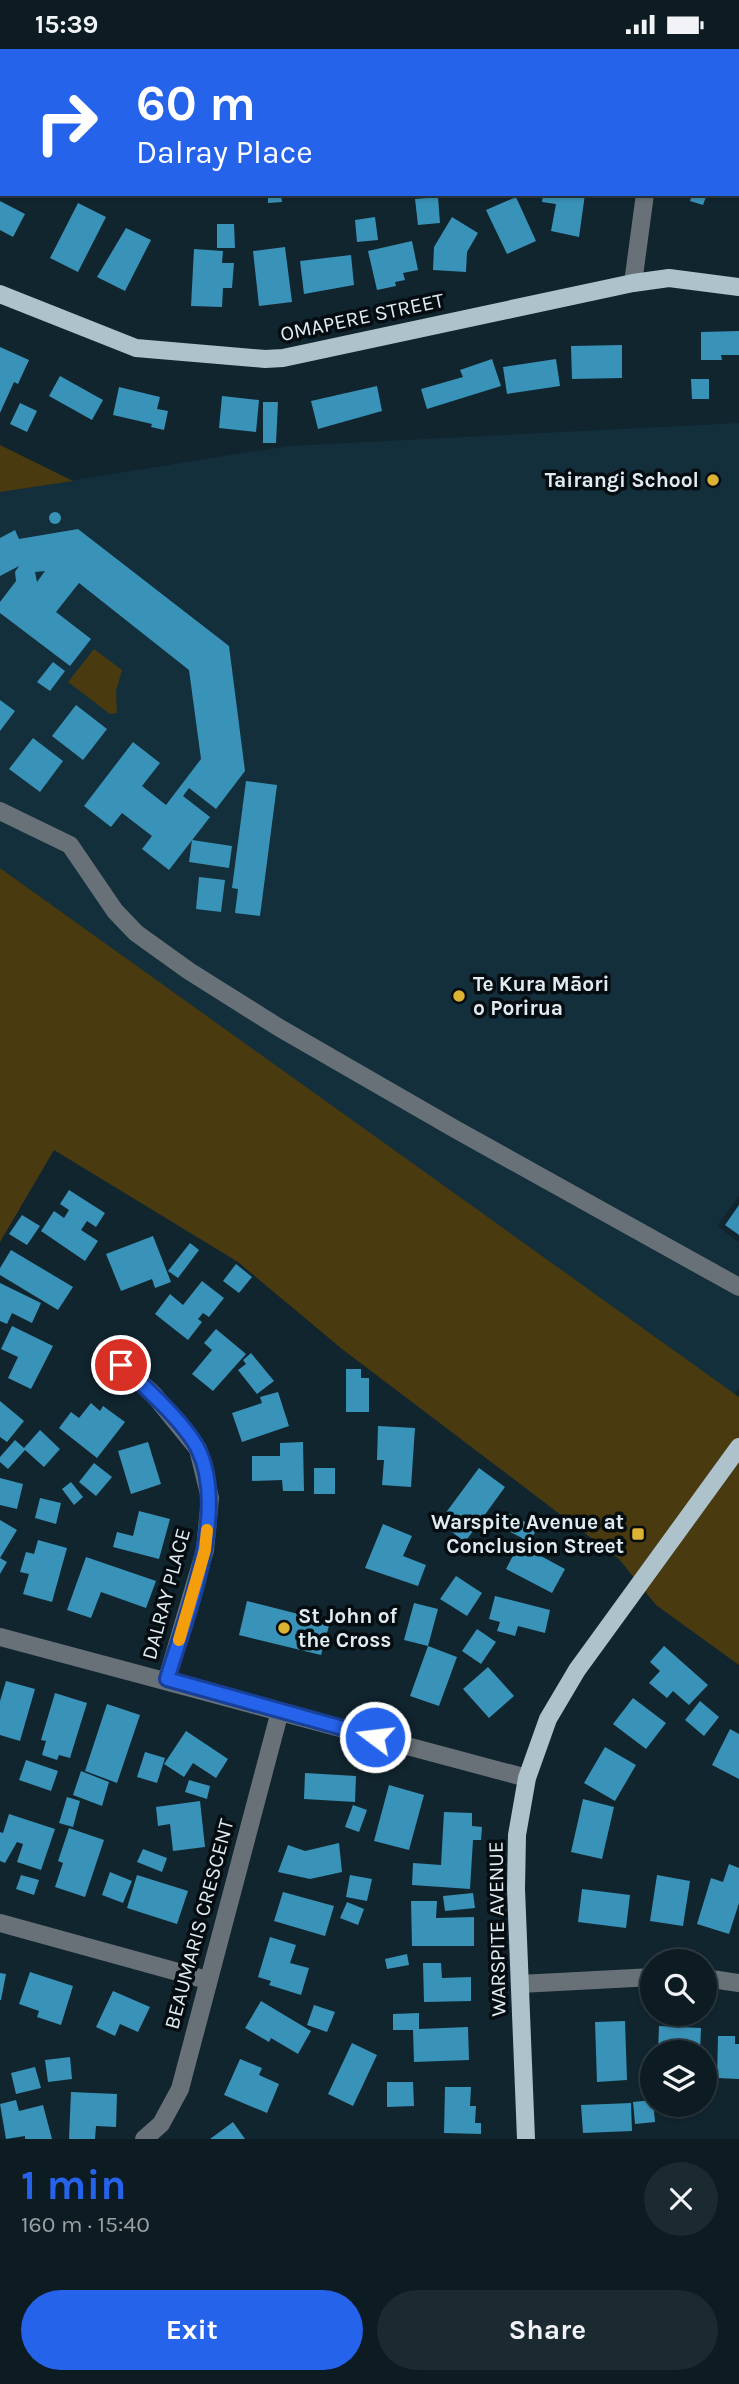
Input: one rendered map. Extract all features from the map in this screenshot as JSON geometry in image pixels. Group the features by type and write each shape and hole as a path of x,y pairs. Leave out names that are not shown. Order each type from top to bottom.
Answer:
{"main road":[{"name":"OMAPERE STREET","path":"0,294 136,348 265,359 283,358 633,283 669,278 739,287"},
{"name":"WARSPITE AVENUE","path":"526,2139 516,1889 517,1835 527,1778 548,1719 577,1670 739,1447"}],"street":[{"path":"633,283 645,196"},
{"path":"0,811 70,845 115,911 136,933 189,971 419,1108 739,1287"},
{"name":"DALRAY PLACE","path":"105,1350 154,1395 198,1448 210,1498 205,1550 167,1679"},
{"path":"0,1637 167,1679 527,1778"},
{"name":"BEAUMARIS CRESCENT","path":"144,2139 160,2124 180,2089 280,1711"},
{"path":"0,1923 207,1980"},
{"path":"520,1984 640,1978"},
{"path":"717,1979 739,1983"}],"shaded area":[{"name":"Te Kura Māori o Porirua","path":"739,423 739,1196 717,1226 739,1242 739,1388 733,1396 0,868 0,492 288,446"},
{"path":"0,445 73,481 0,492"},
{"path":"94,649 122,670 116,691 117,713 110,714 68,682"},
{"path":"0,868 739,1397 739,1665 656,1605 619,1559 342,1349 238,1262 54,1150 0,1242"}],"building":[{"path":"268,196 281,196 282,202 268,203"},
{"path":"543,196 585,196 579,237 551,231 556,204 542,202"},
{"path":"691,196 706,196 703,205 690,201"},
{"path":"438,197 440,223 418,225 415,199"},
{"path":"516,197 536,241 507,254 486,210"},
{"path":"0,201 25,214 13,237 0,230"},
{"path":"78,203 106,217 78,272 50,258"},
{"path":"375,217 378,240 357,242 355,220"},
{"path":"452,217 478,233 467,252 466,272 433,270 434,247"},
{"path":"217,224 234,224 235,248 217,248"},
{"path":"126,228 151,240 125,291 97,277"},
{"path":"412,241 418,270 403,273 405,280 395,282 396,286 377,290 368,251"},
{"path":"285,247 292,302 259,306 253,251"},
{"path":"194,249 223,251 222,263 234,263 232,288 223,288 222,307 191,306"},
{"path":"351,255 354,285 304,294 300,261"},
{"path":"739,331 739,355 721,355 722,360 701,360 701,332"},
{"path":"622,345 622,378 572,379 571,346"},
{"path":"0,347 29,360 18,384 14,382 0,413"},
{"path":"492,359 501,386 427,409 421,389 463,377 460,370"},
{"path":"556,359 560,386 507,394 503,367"},
{"path":"60,376 103,400 92,420 49,396"},
{"path":"691,379 709,379 709,399 692,399"},
{"path":"377,386 382,411 318,429 311,401"},
{"path":"119,387 160,397 157,409 168,411 164,430 151,427 152,424 113,415"},
{"path":"222,396 259,400 256,432 219,428"},
{"path":"263,402 278,402 276,443 263,443"},
{"path":"20,403 37,411 27,432 10,424"},
{"path":"55,512 61,518 55,524 49,518"},
{"path":"78,529 229,646 245,771 216,809 189,788 183,796 210,817 169,870 142,849 152,836 122,813 111,827 84,806 133,742 160,763 142,786 166,805 201,759 189,670 79,583 56,612 91,639 70,666 0,613 0,602 16,581 15,572 19,566 0,576 0,538 15,530 19,539","holes":["45,571 37,582 35,572"]},
{"path":"53,662 65,671 50,691 37,682"},
{"path":"0,700 15,711 0,731"},
{"path":"76,705 107,729 83,760 52,736"},
{"path":"33,738 63,761 40,792 9,769"},
{"path":"246,781 277,785 260,916 235,913 238,889 232,888"},
{"path":"192,840 232,846 229,868 189,862"},
{"path":"199,877 225,880 221,912 196,909"},
{"path":"69,1190 105,1213 96,1227 87,1221 81,1230 98,1241 85,1261 41,1231 54,1211 64,1218 69,1210 60,1204"},
{"path":"739,1205 739,1235 725,1225"},
{"path":"22,1215 40,1226 27,1245 9,1234"},
{"path":"153,1236 171,1282 155,1288 152,1279 121,1291 106,1254"},
{"path":"190,1243 199,1250 178,1278 168,1271"},
{"path":"11,1250 73,1287 58,1310 0,1275 0,1268"},
{"path":"236,1264 252,1277 239,1293 223,1281"},
{"path":"202,1281 224,1298 209,1317 203,1313 198,1319 202,1322 188,1340 155,1314 170,1294 183,1305"},
{"path":"0,1283 41,1303 32,1323 12,1313 7,1324 0,1321"},
{"path":"12,1326 53,1346 31,1389 8,1378 18,1357 1,1349"},
{"path":"216,1329 246,1354 213,1391 192,1374 212,1350 204,1343"},
{"path":"251,1353 274,1381 257,1394 238,1370 246,1364 243,1360"},
{"path":"346,1369 361,1369 361,1378 369,1378 369,1412 346,1412"},
{"path":"278,1392 289,1426 242,1442 232,1413 262,1403 260,1397"},
{"path":"0,1401 24,1421 7,1442 0,1437"},
{"path":"91,1403 100,1411 103,1406 125,1422 97,1458 59,1428 71,1412 79,1418"},
{"path":"378,1426 415,1428 411,1487 382,1485 384,1460 377,1460"},
{"path":"40,1430 60,1449 44,1467 25,1450 8,1469 0,1462 0,1457 15,1440 24,1448"},
{"path":"148,1442 161,1484 131,1494 118,1451"},
{"path":"303,1442 304,1491 283,1491 282,1480 252,1481 252,1456 280,1456 280,1443"},
{"path":"94,1463 112,1477 96,1496 79,1482"},
{"path":"314,1468 335,1468 335,1494 314,1494"},
{"path":"479,1468 505,1487 465,1542 439,1522"},
{"path":"0,1478 23,1484 17,1509 0,1505"},
{"path":"71,1482 83,1497 74,1505 62,1489"},
{"path":"40,1498 61,1503 56,1524 35,1518"},
{"path":"139,1511 170,1519 159,1559 113,1547 117,1532 133,1536"},
{"path":"508,1513 537,1528 530,1542 540,1548 537,1554 565,1569 552,1593 506,1569 522,1538 501,1527"},
{"path":"0,1520 17,1530 0,1558"},
{"path":"383,1524 412,1536 403,1556 426,1565 418,1586 365,1568"},
{"path":"38,1540 67,1548 52,1602 23,1594 29,1574 20,1572 26,1552 34,1554"},
{"path":"86,1557 156,1581 146,1608 101,1592 91,1618 67,1610"},
{"path":"0,1558 7,1562 0,1574"},
{"path":"456,1576 482,1593 467,1616 440,1599"},
{"path":"495,1596 550,1610 545,1633 518,1626 515,1636 497,1631 500,1622 489,1619"},
{"name":"St John of the Cross","path":"247,1601 330,1622 321,1655 239,1635"},
{"path":"414,1603 438,1609 428,1646 404,1640"},
{"path":"477,1629 496,1642 481,1664 462,1651"},
{"path":"428,1646 457,1657 439,1706 410,1696"},
{"path":"664,1646 708,1685 689,1705 673,1691 667,1698 649,1683 660,1671 650,1662"},
{"path":"488,1667 514,1696 489,1718 463,1689"},
{"path":"6,1681 35,1689 20,1741 0,1735 0,1701"},
{"path":"55,1693 87,1703 70,1758 59,1755 57,1760 42,1755 46,1741 41,1740"},
{"path":"633,1698 666,1723 646,1749 613,1724"},
{"path":"700,1701 719,1717 704,1736 685,1720"},
{"path":"107,1704 140,1715 117,1783 85,1771"},
{"path":"730,1729 739,1734 739,1779 712,1765"},
{"path":"186,1731 228,1759 216,1778 193,1763 184,1777 164,1764"},
{"path":"605,1747 636,1765 615,1801 584,1783"},
{"path":"145,1752 165,1758 157,1783 137,1777"},
{"path":"26,1760 58,1771 51,1791 19,1780"},
{"path":"81,1771 109,1782 102,1806 73,1795"},
{"path":"305,1773 356,1776 355,1802 304,1799"},
{"path":"189,1780 210,1786 207,1799 185,1792"},
{"path":"389,1785 424,1795 409,1850 374,1841"},
{"path":"67,1797 80,1801 73,1827 59,1823"},
{"path":"583,1799 614,1807 602,1859 571,1852"},
{"path":"200,1801 205,1847 173,1851 170,1824 158,1826 156,1807"},
{"path":"353,1805 367,1810 359,1832 345,1827"},
{"path":"444,1812 472,1813 472,1826 482,1827 481,1840 473,1840 470,1889 412,1885 413,1863 441,1865"},
{"path":"9,1814 55,1829 41,1870 17,1862 23,1844 17,1842 5,1863 0,1861 0,1832 3,1833"},
{"path":"69,1828 104,1840 85,1897 55,1887 63,1863 58,1861"},
{"path":"339,1843 342,1872 310,1879 278,1872 288,1845 305,1851"},
{"path":"143,1849 167,1858 162,1872 137,1862"},
{"path":"729,1864 739,1868 739,1903 729,1934 697,1924 711,1878 723,1882"},
{"path":"110,1872 132,1881 123,1903 102,1895"},
{"path":"21,1875 39,1880 34,1895 16,1889"},
{"path":"137,1875 188,1891 177,1924 127,1908"},
{"path":"350,1875 372,1879 367,1901 346,1897"},
{"path":"657,1875 690,1881 683,1926 650,1921"},
{"path":"582,1889 630,1895 626,1928 578,1922"},
{"path":"283,1892 334,1906 325,1936 274,1921"},
{"path":"473,1893 475,1908 445,1911 443,1896"},
{"path":"411,1901 437,1901 436,1918 474,1917 474,1946 412,1946"},
{"path":"347,1902 364,1909 358,1925 340,1918"},
{"path":"270,1937 296,1945 290,1963 309,1968 301,1995 269,1985 271,1981 258,1977"},
{"path":"407,1954 409,1965 387,1969 385,1959"},
{"path":"423,1963 441,1963 442,1978 471,1977 471,2001 424,2002"},
{"path":"30,1972 73,1986 61,2025 37,2017 39,2011 19,2004"},
{"path":"0,1973 6,1974 1,2000 0,2000"},
{"path":"113,1991 150,2007 138,2032 120,2024 115,2036 96,2027"},
{"path":"261,2001 311,2031 298,2054 271,2038 269,2042 245,2028"},
{"path":"314,2005 335,2012 327,2032 307,2025"},
{"path":"419,2013 419,2029 468,2027 469,2060 414,2062 413,2030 393,2030 393,2014"},
{"path":"625,2021 627,2080 597,2082 595,2022"},
{"path":"659,2026 701,2028 701,2040 658,2040"},
{"path":"718,2036 735,2036 735,2044 739,2044 739,2079 717,2078"},
{"path":"352,2043 377,2055 353,2106 328,2094"},
{"path":"70,2057 72,2079 48,2082 45,2060"},
{"path":"240,2059 262,2068 259,2075 279,2084 267,2113 224,2095"},
{"path":"35,2067 41,2088 16,2094 11,2073"},
{"path":"387,2082 413,2082 414,2106 387,2107"},
{"path":"445,2087 471,2087 470,2106 476,2106 475,2123 481,2123 481,2134 444,2133"},
{"path":"71,2092 117,2094 116,2127 96,2126 95,2139 69,2139"},
{"path":"16,2100 19,2111 43,2105 52,2139 25,2139 25,2136 6,2139 0,2104"},
{"path":"640,2101 640,2117 655,2117 655,2122 635,2124 633,2102"},
{"path":"631,2103 632,2131 583,2133 581,2105"},
{"path":"233,2122 245,2139 210,2139"}],"slow traffic":[{"path":"179,1640 205,1550 207,1530"}],"place":[{"name":"Tairangi School","path":"713,480"},
{"name":"Te Kura Māori o Porirua","path":"459,996"},
{"name":"Warspite Avenue at Conclusion Street","path":"638,1534"},
{"name":"St John of the Cross","path":"284,1628"}],"route":[{"path":"121,1365 154,1395 198,1448 210,1498 205,1550 167,1679 375,1737"}]}
